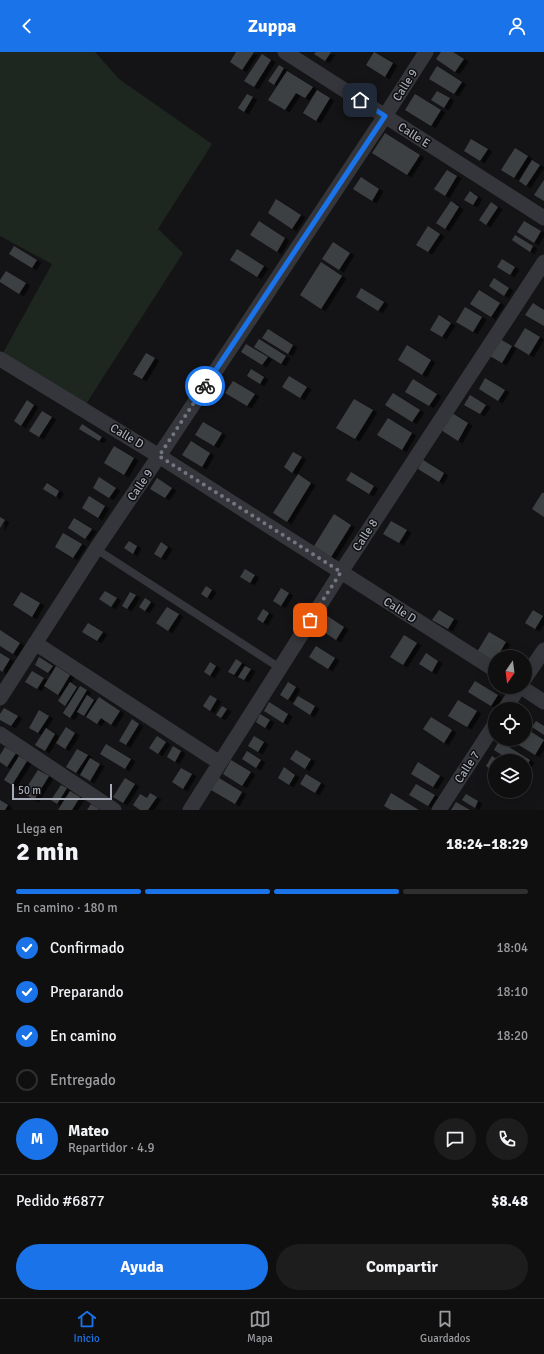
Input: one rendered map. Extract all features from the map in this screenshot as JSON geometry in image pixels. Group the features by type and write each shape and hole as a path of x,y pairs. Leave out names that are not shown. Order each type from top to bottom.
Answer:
{"street":[{"name":"Calle E","path":"285,52 544,218"},
{"name":"Calle 9","path":"0,698 96,549 385,116 426,52"},
{"name":"Calle 8","path":"190,810 341,572 544,262"},
{"name":"Calle D","path":"0,359 159,456 488,666"},
{"path":"35,643 220,763"},
{"path":"532,668 544,650"},
{"path":"531,694 544,702"},
{"path":"0,734 114,810"},
{"name":"Calle 7","path":"439,810 488,735"}],"lane":[{"path":"96,549 280,668"}],"shaded area":[{"path":"0,52 95,52 119,79 212,144 158,229 183,253 86,404 3,353 52,264 0,236"}],"building":[{"path":"236,52 254,52 242,70 230,62"},
{"path":"316,52 331,52 325,61 314,54"},
{"path":"374,52 393,63 385,77 366,65"},
{"path":"441,52 453,52 464,59 455,72 436,59"},
{"path":"262,54 271,60 254,87 244,81"},
{"path":"279,65 284,68 274,85 268,81"},
{"path":"437,66 462,82 454,94 429,79"},
{"path":"287,71 313,87 305,98 296,93 285,110 268,100"},
{"path":"317,90 330,98 316,121 303,113"},
{"path":"437,91 450,98 444,108 431,100"},
{"path":"247,94 253,97 244,112 238,108"},
{"path":"415,94 441,110 431,126 405,110"},
{"path":"385,133 420,155 407,175 372,153"},
{"path":"471,139 488,149 480,161 464,151"},
{"path":"515,148 528,156 514,178 501,170"},
{"path":"532,160 540,165 526,186 519,181"},
{"path":"447,170 457,176 445,196 434,189"},
{"path":"361,177 379,189 372,201 353,189"},
{"path":"544,180 544,201 534,195"},
{"path":"470,191 478,197 473,205 464,200"},
{"path":"276,199 301,215 292,229 268,213"},
{"path":"451,201 459,207 445,229 436,223"},
{"path":"491,202 498,207 486,225 479,220"},
{"path":"259,221 285,238 277,252 250,235"},
{"path":"524,221 541,231 534,243 517,232"},
{"path":"428,226 440,234 428,252 416,245"},
{"path":"515,235 533,246 530,252 512,240"},
{"path":"333,242 350,253 339,270 322,259"},
{"path":"14,246 37,260 32,268 9,254"},
{"path":"237,249 264,266 257,277 230,260"},
{"path":"502,259 515,267 510,275 497,267"},
{"path":"321,262 342,276 321,309 300,295"},
{"path":"6,271 26,283 19,294 0,282"},
{"path":"494,278 509,288 504,296 489,286"},
{"path":"361,288 384,302 378,311 356,297"},
{"path":"479,290 500,303 491,317 470,304"},
{"path":"533,303 544,310 544,326 525,315"},
{"path":"465,307 482,317 473,332 456,322"},
{"path":"439,315 451,323 442,337 430,330"},
{"path":"525,328 540,337 529,355 514,346"},
{"path":"268,329 293,345 288,354 262,338"},
{"path":"498,338 512,346 502,363 488,355"},
{"path":"259,339 286,356 281,364 254,347"},
{"path":"246,344 268,357 262,365 241,352"},
{"path":"407,345 431,360 422,375 398,360"},
{"path":"146,353 155,358 142,379 133,374"},
{"path":"251,369 264,377 260,384 247,376"},
{"path":"289,376 307,387 300,398 282,387"},
{"path":"485,378 505,390 498,401 479,389"},
{"path":"413,379 437,394 429,406 405,392"},
{"path":"233,381 255,394 247,406 225,393"},
{"path":"393,393 420,410 412,422 385,405"},
{"path":"470,395 486,405 480,414 464,405"},
{"path":"354,399 373,410 355,439 336,428"},
{"path":"27,400 34,405 21,426 14,421"},
{"path":"42,411 52,417 39,437 29,431"},
{"path":"452,413 468,423 458,441 441,430"},
{"path":"388,418 412,433 402,450 377,435"},
{"path":"203,422 222,433 214,446 195,435"},
{"path":"82,424 102,437 99,441 79,429"},
{"path":"191,441 210,453 202,467 182,455"},
{"path":"114,446 134,458 124,475 104,463"},
{"path":"293,452 302,457 292,473 284,467"},
{"path":"423,460 444,473 439,482 418,469"},
{"path":"351,472 374,486 369,494 346,480"},
{"path":"298,474 311,483 287,522 273,513"},
{"path":"99,477 116,488 109,498 93,488"},
{"path":"157,478 172,488 165,498 150,489"},
{"path":"47,483 59,491 56,497 43,489"},
{"path":"542,493 544,493 544,517 532,509"},
{"path":"89,496 105,506 98,518 82,508"},
{"path":"334,514 351,525 331,557 314,546"},
{"path":"0,517 5,520 0,528"},
{"path":"74,518 92,529 85,539 68,528"},
{"path":"391,521 407,530 399,543 383,534"},
{"path":"63,533 82,544 73,558 55,547"},
{"path":"129,541 137,546 133,554 124,548"},
{"path":"161,542 168,547 161,558 154,554"},
{"path":"245,569 255,575 250,583 240,577"},
{"path":"206,586 212,590 207,598 201,594"},
{"path":"281,588 289,593 281,606 273,601"},
{"path":"105,591 117,598 111,607 99,599"},
{"path":"21,592 40,603 32,617 13,605"},
{"path":"130,592 136,595 127,609 122,606"},
{"path":"145,598 151,602 145,611 139,607"},
{"path":"167,607 179,614 168,631 156,623"},
{"path":"263,609 269,613 263,623 257,619"},
{"path":"439,610 454,619 448,629 432,620"},
{"path":"533,610 543,616 535,629 525,623"},
{"path":"326,615 344,627 336,640 318,628"},
{"path":"88,623 103,632 97,641 82,632"},
{"path":"0,630 20,643 13,654 0,646"},
{"path":"489,632 506,642 501,650 488,650 488,658 477,652"},
{"path":"404,635 417,643 403,665 390,657"},
{"path":"316,646 335,658 328,669 309,657"},
{"path":"0,653 10,659 2,672 0,670"},
{"path":"426,653 438,661 432,672 419,664"},
{"path":"39,657 53,666 48,673 35,665"},
{"path":"236,659 242,663 234,675 228,672"},
{"path":"210,662 216,666 210,676 204,672"},
{"path":"56,666 70,675 58,695 44,686"},
{"path":"245,666 251,669 244,680 238,677"},
{"path":"32,671 44,678 37,689 25,682"},
{"path":"475,681 488,689 488,694 498,695 494,702 488,702 488,704 468,692"},
{"path":"70,682 77,687 65,706 58,701"},
{"path":"288,682 296,687 288,700 280,695"},
{"path":"80,686 87,690 70,718 63,713"},
{"path":"87,695 94,700 84,716 77,712"},
{"path":"210,695 217,699 210,711 203,706"},
{"path":"298,696 315,706 310,715 293,704"},
{"path":"99,697 120,711 111,725 101,718 97,724 86,717"},
{"path":"458,700 477,711 467,727 448,716"},
{"path":"269,702 288,714 283,723 264,711"},
{"path":"222,706 227,709 221,718 216,715"},
{"path":"4,708 18,716 11,726 0,720 0,714"},
{"path":"39,710 49,716 38,733 29,728"},
{"path":"260,714 270,720 265,728 256,722"},
{"path":"431,717 452,730 444,743 423,729"},
{"path":"132,719 139,724 126,745 119,741"},
{"path":"536,721 544,726 544,735 532,727"},
{"path":"66,727 75,733 65,749 56,743"},
{"path":"46,728 55,734 45,751 35,745"},
{"path":"532,732 544,740 535,755 520,746 532,746"},
{"path":"157,736 166,742 158,754 149,748"},
{"path":"254,736 264,742 258,752 248,746"},
{"path":"106,744 131,759 125,769 100,754"},
{"path":"173,746 181,751 175,762 167,757"},
{"path":"496,746 507,746 520,754 500,754 494,750"},
{"path":"5,747 16,753 7,767 0,762 0,755"},
{"path":"77,749 88,755 76,773 66,767"},
{"path":"296,750 311,759 305,769 290,759"},
{"path":"247,751 261,760 256,768 242,759"},
{"path":"19,756 27,761 12,785 4,780"},
{"path":"90,758 100,764 90,781 80,775"},
{"path":"231,760 251,772 242,786 223,774"},
{"path":"418,762 440,776 433,787 411,774"},
{"path":"284,767 295,775 289,785 278,778"},
{"path":"181,768 192,774 183,789 172,782"},
{"path":"38,770 49,776 34,800 23,793"},
{"path":"306,774 321,783 315,793 300,784"},
{"path":"125,778 135,784 123,803 113,797"},
{"path":"219,778 242,792 235,804 211,790"},
{"path":"416,784 435,795 428,806 409,795"},
{"path":"61,785 67,788 57,804 51,800"},
{"path":"70,791 80,797 72,810 58,810"},
{"path":"150,793 157,797 148,810 140,810 133,805 140,794 147,798"},
{"path":"391,793 419,810 391,810 384,806"},
{"path":"466,794 478,801 475,808 462,800"},
{"path":"0,800 8,805 5,810 0,810"},
{"path":"456,802 470,810 451,810"},
{"path":"91,804 99,809 99,810 87,810"}],"way so far":[{"path":"205,386 159,456 341,572 310,620"}],"route":[{"path":"205,386 385,116 360,100"}]}
